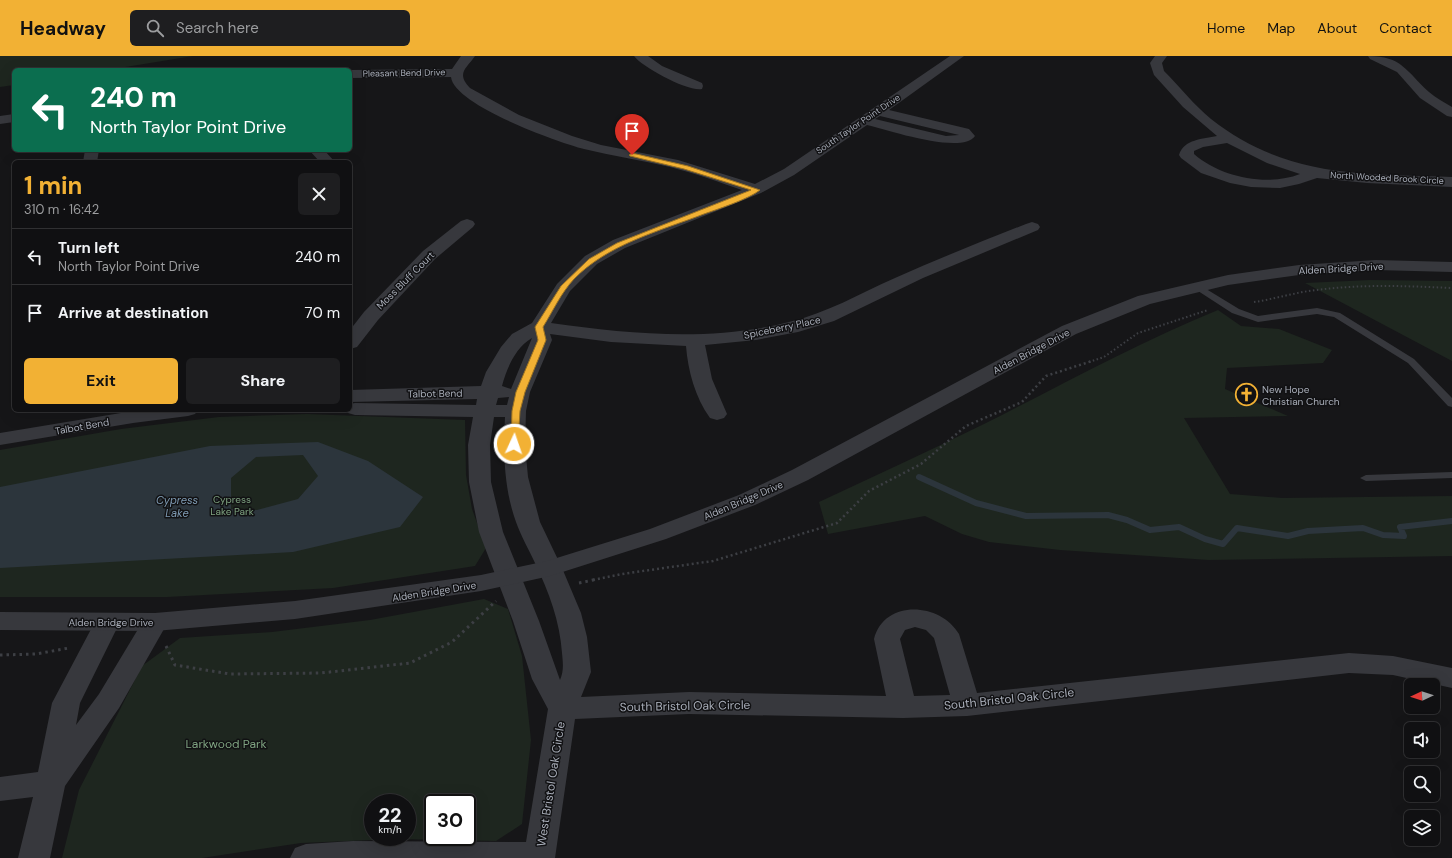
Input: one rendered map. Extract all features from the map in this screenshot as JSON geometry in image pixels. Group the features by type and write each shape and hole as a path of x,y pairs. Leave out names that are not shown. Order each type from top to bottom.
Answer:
{"street":[{"path":"469,56 461,63 458,73 459,84 474,97 556,136 585,145 673,164 756,190"},
{"path":"640,56 658,69 697,86"},
{"name":"South Taylor Point Drive","path":"539,327 563,288 591,260 619,244 719,206 756,190 789,172 958,56"},
{"name":"North Wooded Brook Circle","path":"1161,56 1156,63 1158,72 1201,117 1230,138 1274,159 1315,173 1355,178 1452,182"},
{"path":"1374,56 1400,69 1425,95 1452,112"},
{"name":"Pleasant Bend Drive","path":"352,74 458,73"},
{"path":"863,120 946,140 961,140 968,136 964,132 877,111"},
{"path":"0,120 12,118"},
{"path":"1230,138 1199,144 1188,149 1186,155 1191,162 1221,176 1243,182 1268,184 1291,182 1315,173"},
{"path":"318,152 326,160"},
{"name":"Moss Bluff Court","path":"352,340 371,316 429,255 467,224"},
{"name":"Spiceberry Place","path":"539,327 611,337 694,341 732,338 766,332 826,317 846,310 932,268 1032,227"},
{"name":"Alden Bridge Drive","path":"0,621 155,622 295,610 481,584 550,568 658,534 747,500 800,475 1069,330 1144,300 1228,280 1299,270 1376,265 1452,267"},
{"name":"West Bristol Oak Circle","path":"539,857 562,710 577,672 574,637 568,613 550,568 528,522 517,478 514,444 518,402 542,340 539,327 519,338 508,351 496,372 486,401 479,445 480,482 491,532 526,621 546,679 562,710"},
{"path":"694,341 697,365 703,387 717,414"},
{"name":"Talbot Bend","path":"352,396 518,402"},
{"name":"Talbot Bend","path":"352,408 486,401"},
{"name":"Talbot Bend","path":"0,439 74,419 163,412"},
{"path":"903,707 887,639 889,631 896,623 915,618 925,619 935,624 946,634 968,705"},
{"path":"34,858 51,782 66,703 106,622"},
{"path":"0,789 51,782 109,701 155,622"},
{"name":"South Bristol Oak Circle","path":"562,710 689,703 903,707 968,705 1348,663 1393,664 1426,670 1452,678"},
{"path":"306,858 353,855 539,857"}],"lane":[{"path":"1198,287 1246,315 1265,318 1312,310 1334,313 1411,361 1452,404"},
{"path":"1366,478 1452,475"}],"green space":[{"path":"0,56 193,56 119,68 12,68 12,85 0,87"},
{"path":"1370,280 1452,281 1452,361 1305,283"},
{"path":"1218,310 1241,326 1279,329 1332,350 1323,363 1227,368 1225,389 1288,416 1184,418 1230,494 1282,498 1452,496 1452,556 1209,560 1060,550 989,542 962,534 925,516 828,534 819,502 984,424 1158,336"},
{"name":"Cypress Lake Park","path":"307,414 465,420 466,475 472,509 486,548 475,566 333,588 167,597 0,597 0,450 121,429 219,417"},
{"name":"Larkwood Park","path":"484,599 508,609 522,656 531,740 522,824 496,841 476,841 476,794 424,794 424,840 416,839 416,794 364,794 364,840 301,843 202,858 62,858 79,790 142,666 180,638 272,632 370,620"}],"water":[{"name":"Cypress Lake","path":"318,442 368,461 423,497 400,527 293,552 0,568 0,487 210,446","holes":["303,455 318,476 298,499 257,510 231,509 231,478 256,457"]}],"waterway":[{"path":"919,477 976,503 1026,516 1108,515 1127,520 1150,530 1179,527 1205,539 1223,544 1237,528 1288,536 1308,531 1363,528 1383,535 1404,536 1400,527 1452,521"}],"place":[{"name":"New Hope Christian Church","path":"1246,395"}],"route":[{"path":"514,444 516,411 520,392 530,372 542,340 539,327 563,288 572,277 591,260 619,244 719,206 756,190 686,167 632,155"}]}
